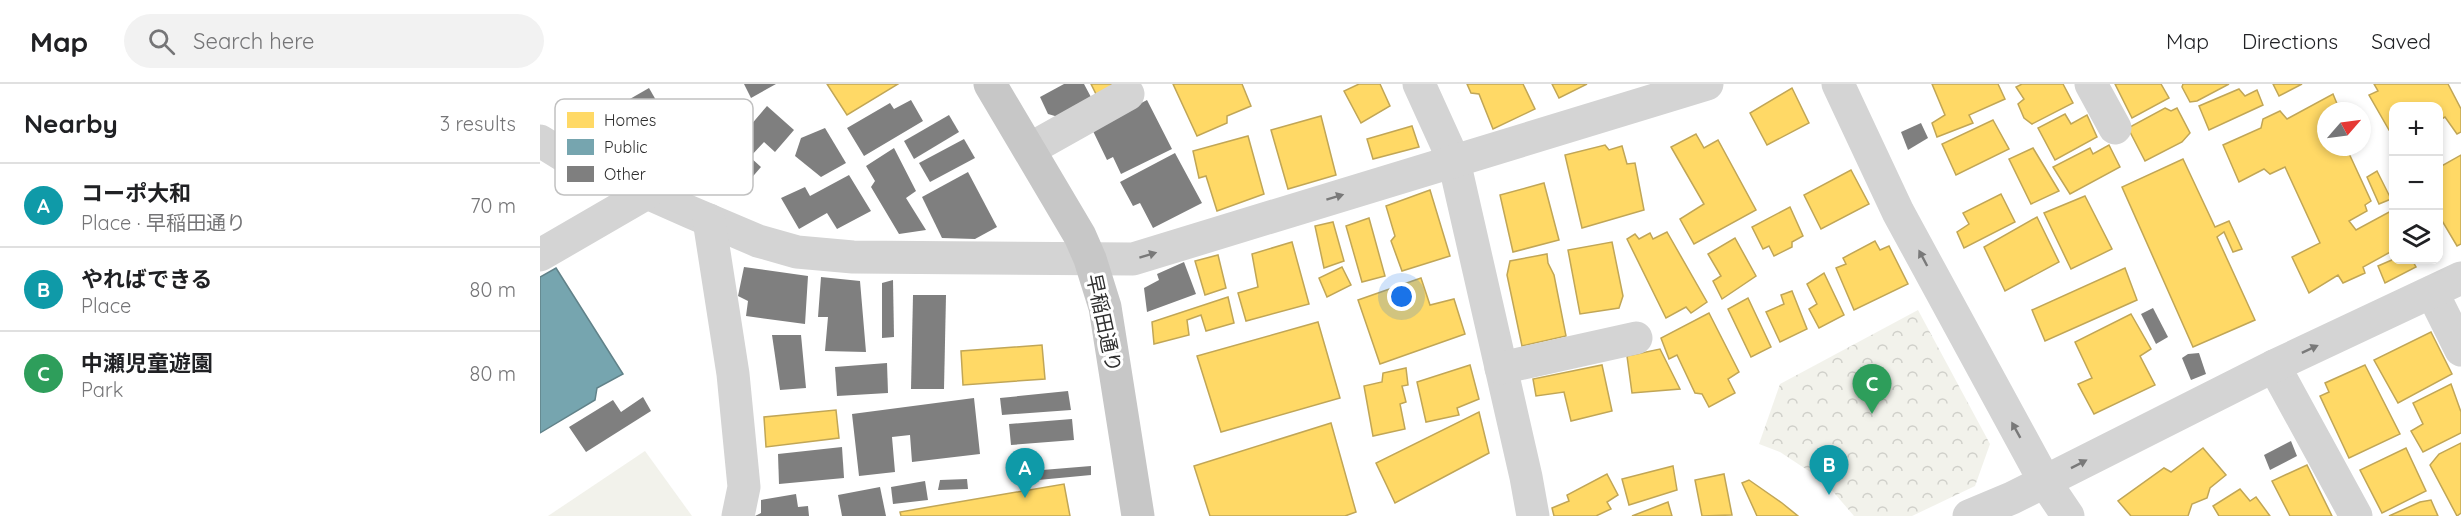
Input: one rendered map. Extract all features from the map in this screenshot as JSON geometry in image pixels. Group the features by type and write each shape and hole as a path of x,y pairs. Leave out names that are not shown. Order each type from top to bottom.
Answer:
{"main road":[{"name":"早稲田通り","path":"990,84 1080,236 1090,260 1105,307 1138,516"}],"street":[{"path":"1419,84 1454,160 1533,516"},
{"path":"652,195 758,241 797,252 853,257 1133,259 1707,84"},
{"path":"1838,84 1898,212 2045,482 2068,516"},
{"path":"2091,84 2115,128"},
{"path":"1030,149 1128,94"},
{"path":"540,141 555,150"},
{"path":"540,255 644,195"},
{"path":"709,220 734,374 744,487 738,516"},
{"path":"1969,516 2045,482 2274,366 2461,278"},
{"path":"2432,292 2461,350"},
{"path":"1501,368 1635,338"},
{"path":"2274,366 2356,516"}],"green space":[{"path":"1918,310 1990,444 1975,486 1912,516 1854,516 1824,481 1780,452 1759,444 1780,384"},
{"path":"645,451 692,516 548,516"}],"building: Homes":[{"path":"827,84 898,84 847,115"},
{"path":"1091,84 1111,84 1112,85 1097,96"},
{"path":"1173,84 1242,84 1251,106 1227,116 1227,123 1197,136"},
{"path":"1359,84 1380,84 1390,106 1361,123 1344,91"},
{"path":"1467,84 1523,84 1535,109 1493,129 1479,94 1471,93"},
{"path":"1552,84 1587,84 1559,98"},
{"path":"1932,84 1998,84 2005,99 1969,115 1973,123 1937,137 1932,123 1945,115"},
{"path":"2022,84 2063,84 2073,103 2032,124 2024,118 2018,104 2024,99 2016,87"},
{"path":"2115,84 2161,84 2169,98 2132,118"},
{"path":"2183,84 2229,84 2197,101 2190,102 2182,87"},
{"path":"2273,84 2302,84 2279,96"},
{"path":"2374,84 2448,84 2461,109 2461,132 2457,134 2445,117 2443,118 2443,102 2389,102 2389,130 2369,95 2378,91"},
{"path":"1792,88 1809,123 1767,145 1750,113"},
{"path":"2239,89 2245,96 2257,90 2263,105 2209,130 2199,106"},
{"path":"2333,94 2336,102 2318,102"},
{"path":"2317,103 2317,156 2350,156 2371,201 2365,205 2367,211 2349,221 2356,230 2389,212 2389,253 2363,267 2365,273 2343,283 2338,275 2309,293 2292,257 2320,243 2285,167 2270,174 2264,169 2239,182 2223,145 2261,128 2263,119 2280,111 2287,119"},
{"path":"2165,108 2171,111 2177,108 2190,133 2182,142 2145,161 2128,128"},
{"path":"2065,114 2071,124 2087,115 2097,137 2055,160 2038,128"},
{"path":"1321,116 1336,175 1288,189 1271,130"},
{"path":"1993,120 2009,149 1956,175 1942,144"},
{"path":"1412,126 1419,147 1373,159 1367,139"},
{"path":"1696,134 1704,148 1718,140 1756,210 1694,244 1680,219 1704,204 1671,147"},
{"path":"1248,136 1264,194 1217,211 1206,176 1199,178 1193,151"},
{"path":"1605,145 1609,150 1622,146 1627,164 1635,163 1644,210 1582,228 1565,155"},
{"path":"2109,145 2120,167 2070,194 2053,167 2090,148 2093,154"},
{"path":"2033,148 2059,191 2031,204 2009,159"},
{"path":"2461,155 2461,244 2457,246 2443,222 2443,165"},
{"path":"2183,159 2215,227 2229,221 2242,249 2233,252 2224,232 2217,237 2255,320 2193,347 2122,187"},
{"path":"1851,170 1869,204 1821,229 1804,195"},
{"path":"2377,171 2389,195 2389,200 2379,204 2367,177"},
{"path":"1544,183 1559,240 1513,252 1500,195"},
{"path":"1430,190 1450,256 1402,271 1391,241 1395,236 1386,206"},
{"path":"2001,194 2015,222 1964,248 1957,232 1969,224 1963,213"},
{"path":"2085,196 2112,249 2071,269 2044,213"},
{"path":"1790,207 1803,236 1792,242 1792,247 1774,256 1769,246 1763,249 1752,227"},
{"path":"2037,217 2059,262 2005,291 1984,247"},
{"path":"1369,218 1385,276 1362,282 1346,226"},
{"path":"1333,222 1344,261 1324,268 1315,226"},
{"path":"1667,232 1707,302 1691,313 1686,307 1666,318 1627,239 1635,234 1639,239 1650,233 1653,239"},
{"path":"1735,238 1756,276 1722,299 1713,281 1721,276 1708,254"},
{"path":"1875,241 1880,250 1889,246 1908,284 1854,310 1836,268 1846,264 1843,258"},
{"path":"1292,242 1309,304 1246,321 1238,293 1258,287 1252,254"},
{"path":"1612,242 1623,296 1619,308 1580,314 1568,250"},
{"path":"1547,254 1548,263 1554,275 1566,336 1522,346 1507,275 1510,261"},
{"path":"1218,255 1226,288 1205,295 1195,261"},
{"path":"2389,261 2389,264 2414,264 2416,267 2385,283 2378,266"},
{"path":"1342,267 1351,285 1327,297 1319,278"},
{"path":"2125,268 2137,300 2045,341 2032,310"},
{"path":"1824,273 1844,315 1819,328 1809,309 1817,304 1807,284"},
{"path":"1421,278 1430,305 1454,299 1465,334 1380,364 1358,300"},
{"path":"1792,291 1807,329 1780,342 1766,312 1784,304 1781,295"},
{"path":"1228,297 1234,323 1206,331 1201,315 1187,320 1189,335 1154,344 1152,322"},
{"path":"1748,298 1771,347 1751,357 1728,309"},
{"path":"1709,313 1739,372 1728,379 1735,393 1709,407 1702,394 1695,393 1677,355 1669,359 1661,338"},
{"path":"2131,314 2151,349 2140,356 2155,385 2094,414 2078,384 2092,378 2075,342"},
{"path":"1318,322 1340,398 1221,432 1197,356"},
{"path":"2431,332 2452,374 2398,403 2374,360"},
{"path":"1042,345 1045,379 963,385 961,351"},
{"path":"1660,349 1680,389 1632,393 1627,356"},
{"path":"1470,365 1479,399 1457,408 1459,415 1426,422 1417,382"},
{"path":"1602,365 1612,411 1571,421 1564,392 1536,396 1533,379"},
{"path":"2365,365 2400,434 2349,458 2320,396 2329,392 2325,383"},
{"path":"1406,368 1408,385 1402,386 1406,402 1400,404 1405,429 1373,436 1364,386 1382,382 1383,373"},
{"path":"2451,384 2461,412 2461,433 2423,452 2411,431 2423,424 2413,403"},
{"path":"836,410 839,438 766,447 764,417"},
{"path":"1479,412 1489,453 1395,503 1376,463"},
{"path":"1331,423 1356,512 1345,516 1210,516 1194,466"},
{"path":"2461,443 2461,513 2457,516 2430,465 2439,454"},
{"path":"2203,448 2226,475 2210,488 2207,498 2192,504 2188,516 2131,516 2118,501 2164,468 2171,472"},
{"path":"2406,448 2426,491 2382,513 2360,470"},
{"path":"2307,465 2332,516 2290,516 2272,481"},
{"path":"1673,466 1677,490 1629,505 1622,479"},
{"path":"1607,474 1618,495 1607,502 1611,509 1596,516 1554,516 1552,508 1569,501 1567,495"},
{"path":"1724,474 1732,515 1702,516 1695,480"},
{"path":"1749,480 1798,516 1757,516 1742,483"},
{"path":"1064,484 1070,516 901,516 900,512"},
{"path":"2240,489 2250,501 2256,497 2270,516 2219,516 2213,506"},
{"path":"2431,500 2438,516 2389,516 2420,502"},
{"path":"1668,502 1672,516 1632,516"}],"building: Public":[{"path":"556,268 623,374 597,388 595,400 540,433 540,277"}],"building: Other":[{"path":"744,84 776,84 751,98"},
{"path":"1064,84 1084,84 1092,99 1062,118 1048,114 1040,97"},
{"path":"649,88 655,99 630,99"},
{"path":"911,100 923,121 864,156 847,128 890,103 894,109"},
{"path":"1147,100 1172,149 1121,174 1113,157 1107,160 1092,129"},
{"path":"767,106 794,130 775,152 764,142 753,154 753,122"},
{"path":"949,115 959,132 914,159 904,141"},
{"path":"1921,123 1928,138 1908,150 1901,132"},
{"path":"825,128 846,163 821,177 795,156 801,138"},
{"path":"964,139 975,158 930,182 919,163"},
{"path":"894,148 916,191 906,198 926,230 899,234 871,187 875,181 866,166"},
{"path":"1175,153 1202,203 1153,228 1140,203 1133,206 1120,182"},
{"path":"753,160 761,167 753,176"},
{"path":"968,172 997,227 975,239 942,238 922,197"},
{"path":"849,175 871,211 837,229 827,213 799,229 781,198 805,187 810,196"},
{"path":"1184,262 1196,294 1147,312 1144,288 1159,280 1157,274"},
{"path":"744,267 808,276 805,324 746,316 748,301 738,296"},
{"path":"821,277 860,281 866,352 825,351 828,317 818,317"},
{"path":"893,280 894,337 882,338 882,283"},
{"path":"913,295 946,295 944,389 911,389"},
{"path":"2153,308 2168,337 2156,344 2141,314"},
{"path":"772,335 801,335 806,388 780,390"},
{"path":"2199,353 2206,374 2191,380 2182,358 2188,354"},
{"path":"887,363 888,393 837,396 835,367"},
{"path":"1068,391 1071,410 1002,415 1000,398"},
{"path":"643,397 651,411 586,452 569,427 613,400 621,412"},
{"path":"974,398 980,454 912,462 910,435 892,437 895,472 859,476 852,414"},
{"path":"1072,419 1074,440 1011,445 1009,424"},
{"path":"2291,441 2297,456 2270,470 2264,455"},
{"path":"842,447 844,478 779,484 778,454"},
{"path":"1091,466 1091,475 1017,482 1018,472"},
{"path":"967,479 968,489 938,490 940,480"},
{"path":"925,481 928,500 893,504 891,487"},
{"path":"880,487 886,516 842,516 838,495"},
{"path":"796,494 798,507 808,506 809,516 755,516 761,513 761,500"}],"place":[{"name":"中瀬児童遊園","path":"1872,414"},
{"name":"やればできる","path":"1829,495"},
{"name":"コーポ大和","path":"1025,498"}]}
